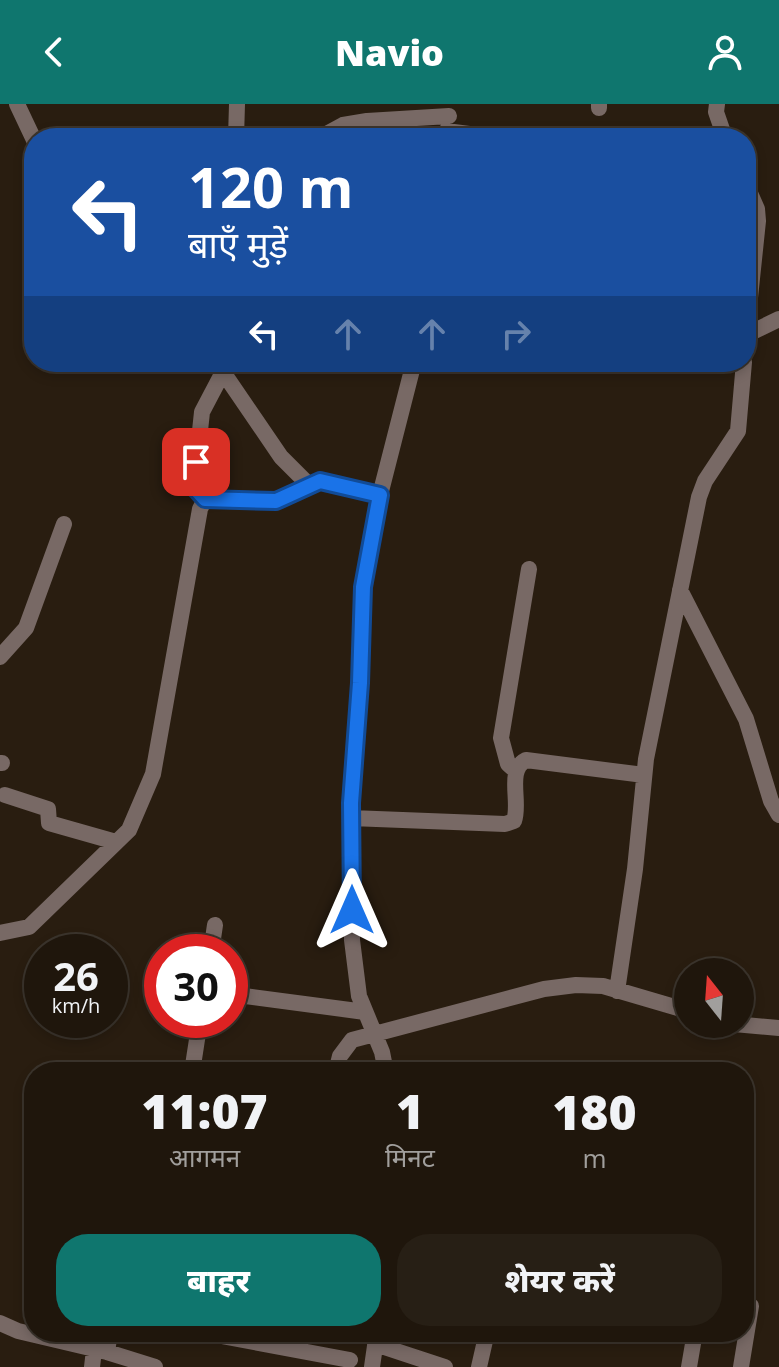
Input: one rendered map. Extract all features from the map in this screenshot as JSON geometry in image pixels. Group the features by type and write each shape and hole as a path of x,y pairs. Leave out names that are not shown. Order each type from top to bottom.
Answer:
{"street":[{"path":"17,104 28,128"},
{"path":"236,128 237,104"},
{"path":"717,104 716,112 722,128"},
{"path":"337,128 419,111 468,128"},
{"path":"756,207 756,240"},
{"path":"756,331 779,319"},
{"path":"221,372 202,412 194,487 205,499 276,501 320,481 380,495"},
{"path":"226,372 281,457 310,486"},
{"path":"383,1062 359,996 352,940 351,818 363,587 380,495 411,372"},
{"path":"617,991 635,869 644,775 680,590 702,489 738,431 743,372"},
{"path":"0,933 29,927 129,830 153,774 200,509 205,499"},
{"path":"0,657 26,628 64,524"},
{"path":"516,771 508,764 501,738 529,569"},
{"path":"680,590 746,719 771,801 779,815"},
{"path":"351,818 505,824 514,821 517,814 516,771 519,763 526,760 644,775"},
{"path":"5,795 48,809 49,823 116,842"},
{"path":"214,934 215,925"},
{"path":"339,1062 344,1048 352,1040 544,989 603,986 674,1007"},
{"path":"248,996 365,1012"},
{"path":"754,1026 779,1028"},
{"path":"194,1062 197,1038"},
{"path":"0,1323 24,1332"},
{"path":"63,1342 155,1367"},
{"path":"92,1367 105,1342"},
{"path":"254,1342 350,1360"},
{"path":"479,1367 485,1342"},
{"path":"689,1367 693,1342"},
{"path":"741,1367 745,1342"},
{"path":"328,1367 374,1349 445,1367"}],"route":[{"path":"196,462 194,487 205,499 276,501 320,481 380,495 363,587 351,803 352,910"}]}
